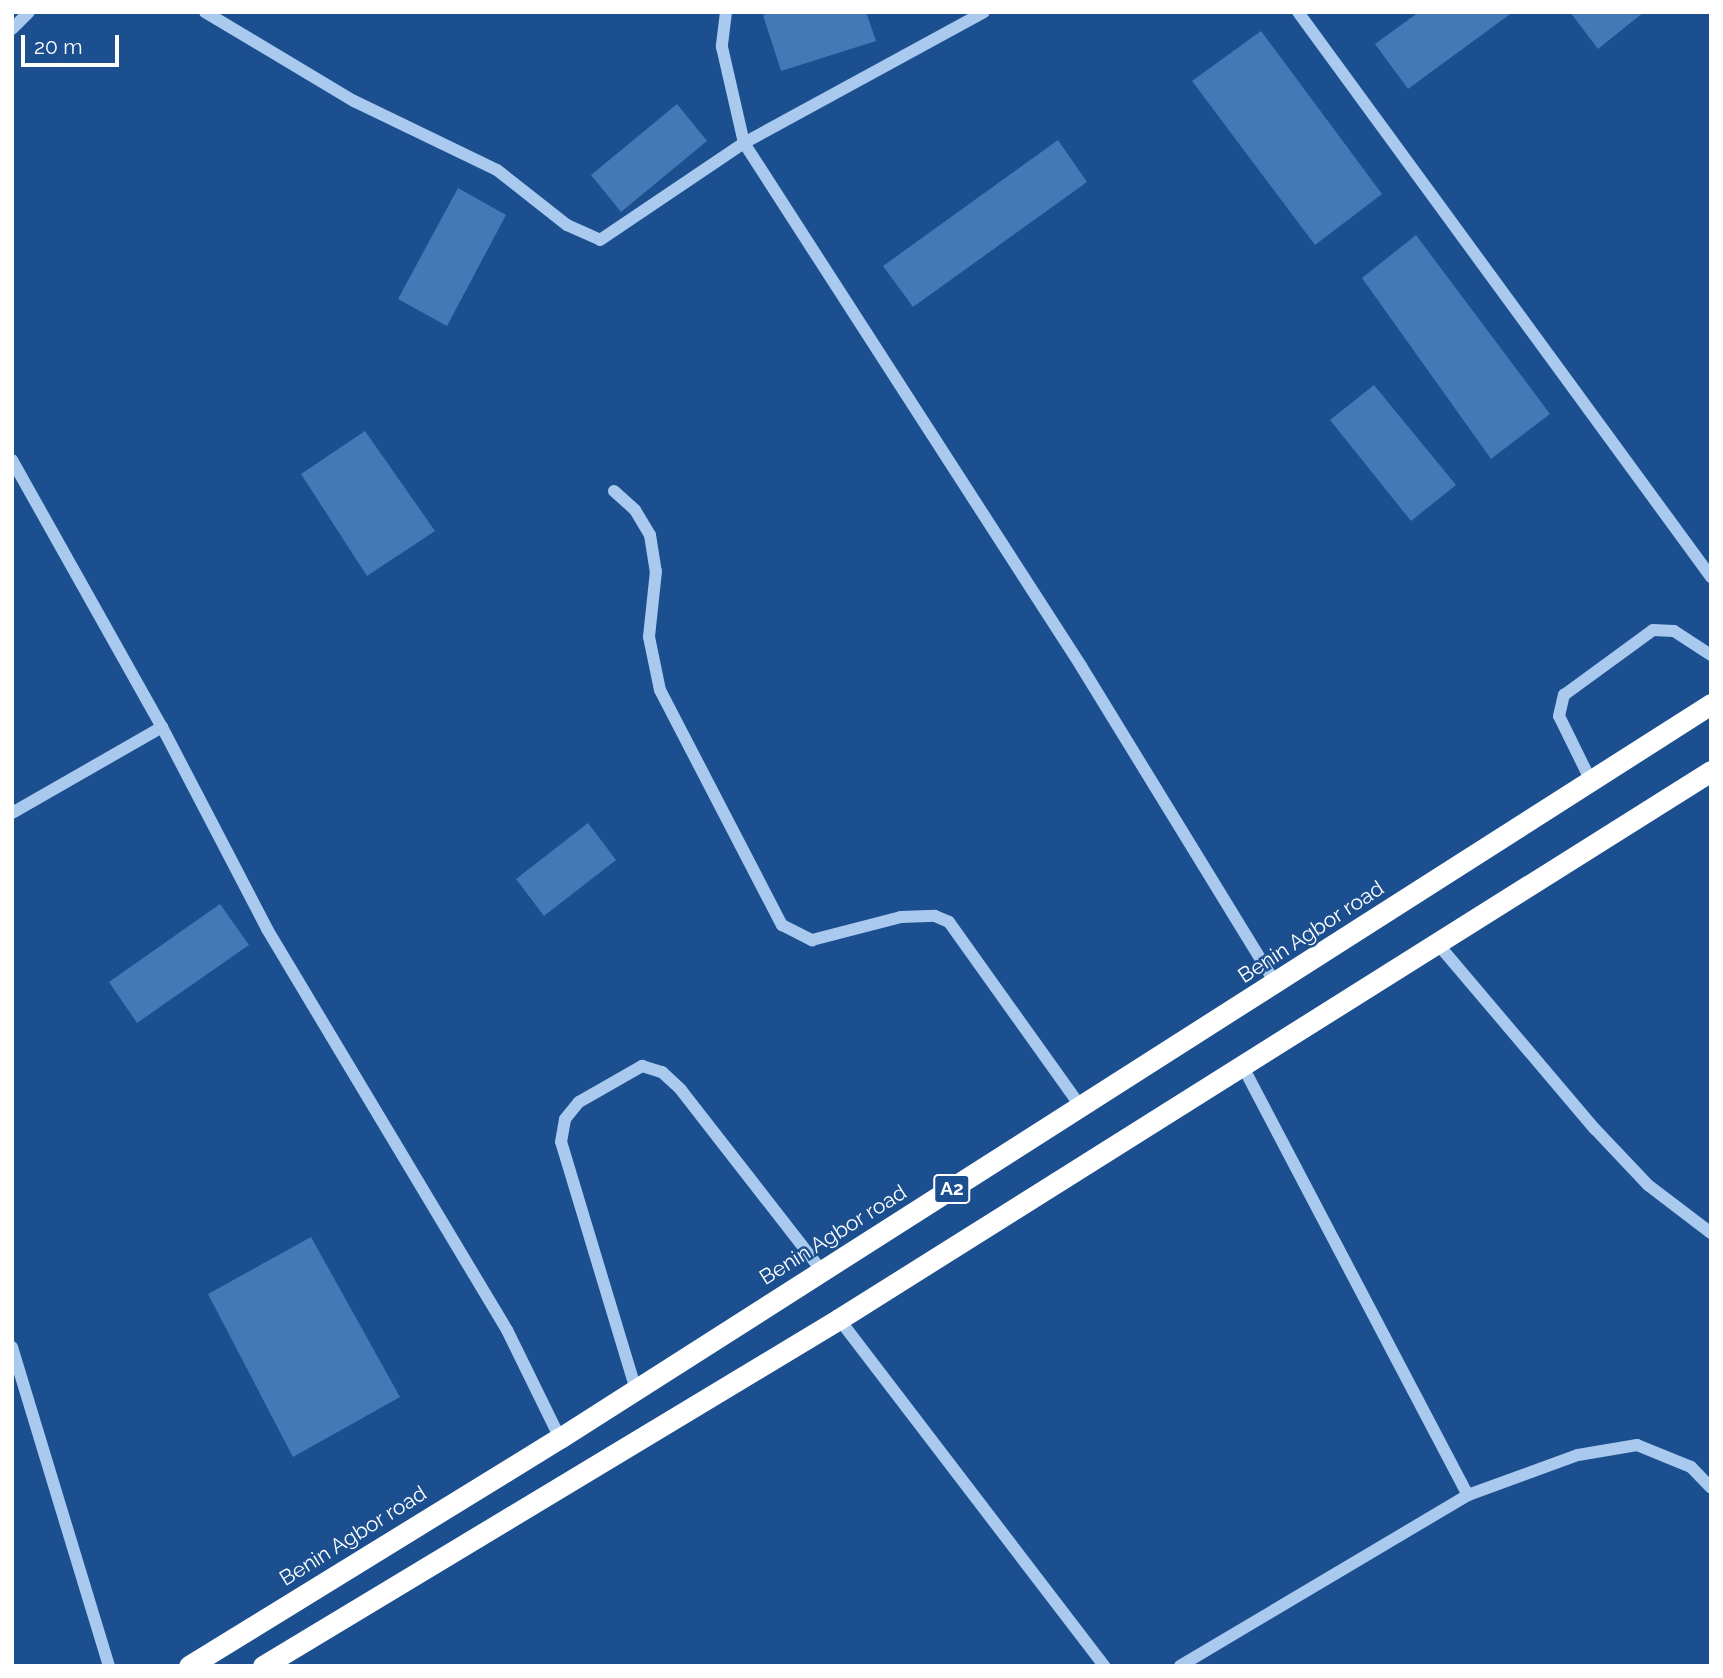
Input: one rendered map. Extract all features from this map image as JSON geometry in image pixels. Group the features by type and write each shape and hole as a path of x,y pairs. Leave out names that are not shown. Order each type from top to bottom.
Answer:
{"highway":[{"name":"Benin Agbor road","path":"188,1666 636,1390 1711,704"},
{"name":"A2","path":"263,1666 839,1319 1437,943 1708,779"}],"street":[{"path":"12,29 29,12"},
{"path":"205,12 354,101 497,170 567,225 600,240 744,144 984,12"},
{"path":"726,12 722,47 744,144 1082,666 1276,984"},
{"path":"1298,12 1711,577"},
{"path":"12,460 162,727 267,929 507,1330 560,1438"},
{"path":"614,491 635,510 650,535 656,571 649,637 660,690 782,925 812,940 901,917 935,916 949,922 1081,1107"},
{"path":"1591,781 1559,716 1564,695 1653,630 1674,631 1711,655"},
{"path":"12,813 162,727"},
{"path":"1437,943 1595,1129 1648,1185 1711,1233"},
{"path":"1242,1065 1468,1494"},
{"path":"636,1390 561,1142 565,1119 579,1102 642,1066 662,1072 681,1090 822,1271"},
{"path":"839,1319 1104,1666"},
{"path":"12,1347 109,1666"},
{"path":"1180,1666 1468,1494 1578,1455 1637,1445 1691,1467 1711,1488"}],"building":[{"path":"772,12 866,12 876,41 781,71 763,15"},
{"path":"1419,12 1513,12 1408,89 1375,44"},
{"path":"1570,12 1644,12 1598,49"},
{"path":"1261,31 1382,194 1315,245 1192,81"},
{"path":"677,104 707,141 621,212 591,175"},
{"path":"1058,140 1087,182 913,307 883,266"},
{"path":"458,188 506,215 447,326 398,299"},
{"path":"1416,235 1550,414 1491,459 1362,278"},
{"path":"1374,385 1456,485 1411,521 1330,420"},
{"path":"365,431 435,531 367,576 301,474"},
{"path":"588,823 616,860 544,916 516,879"},
{"path":"220,904 249,945 137,1023 109,982"},
{"path":"311,1237 400,1397 293,1457 208,1294"}]}
